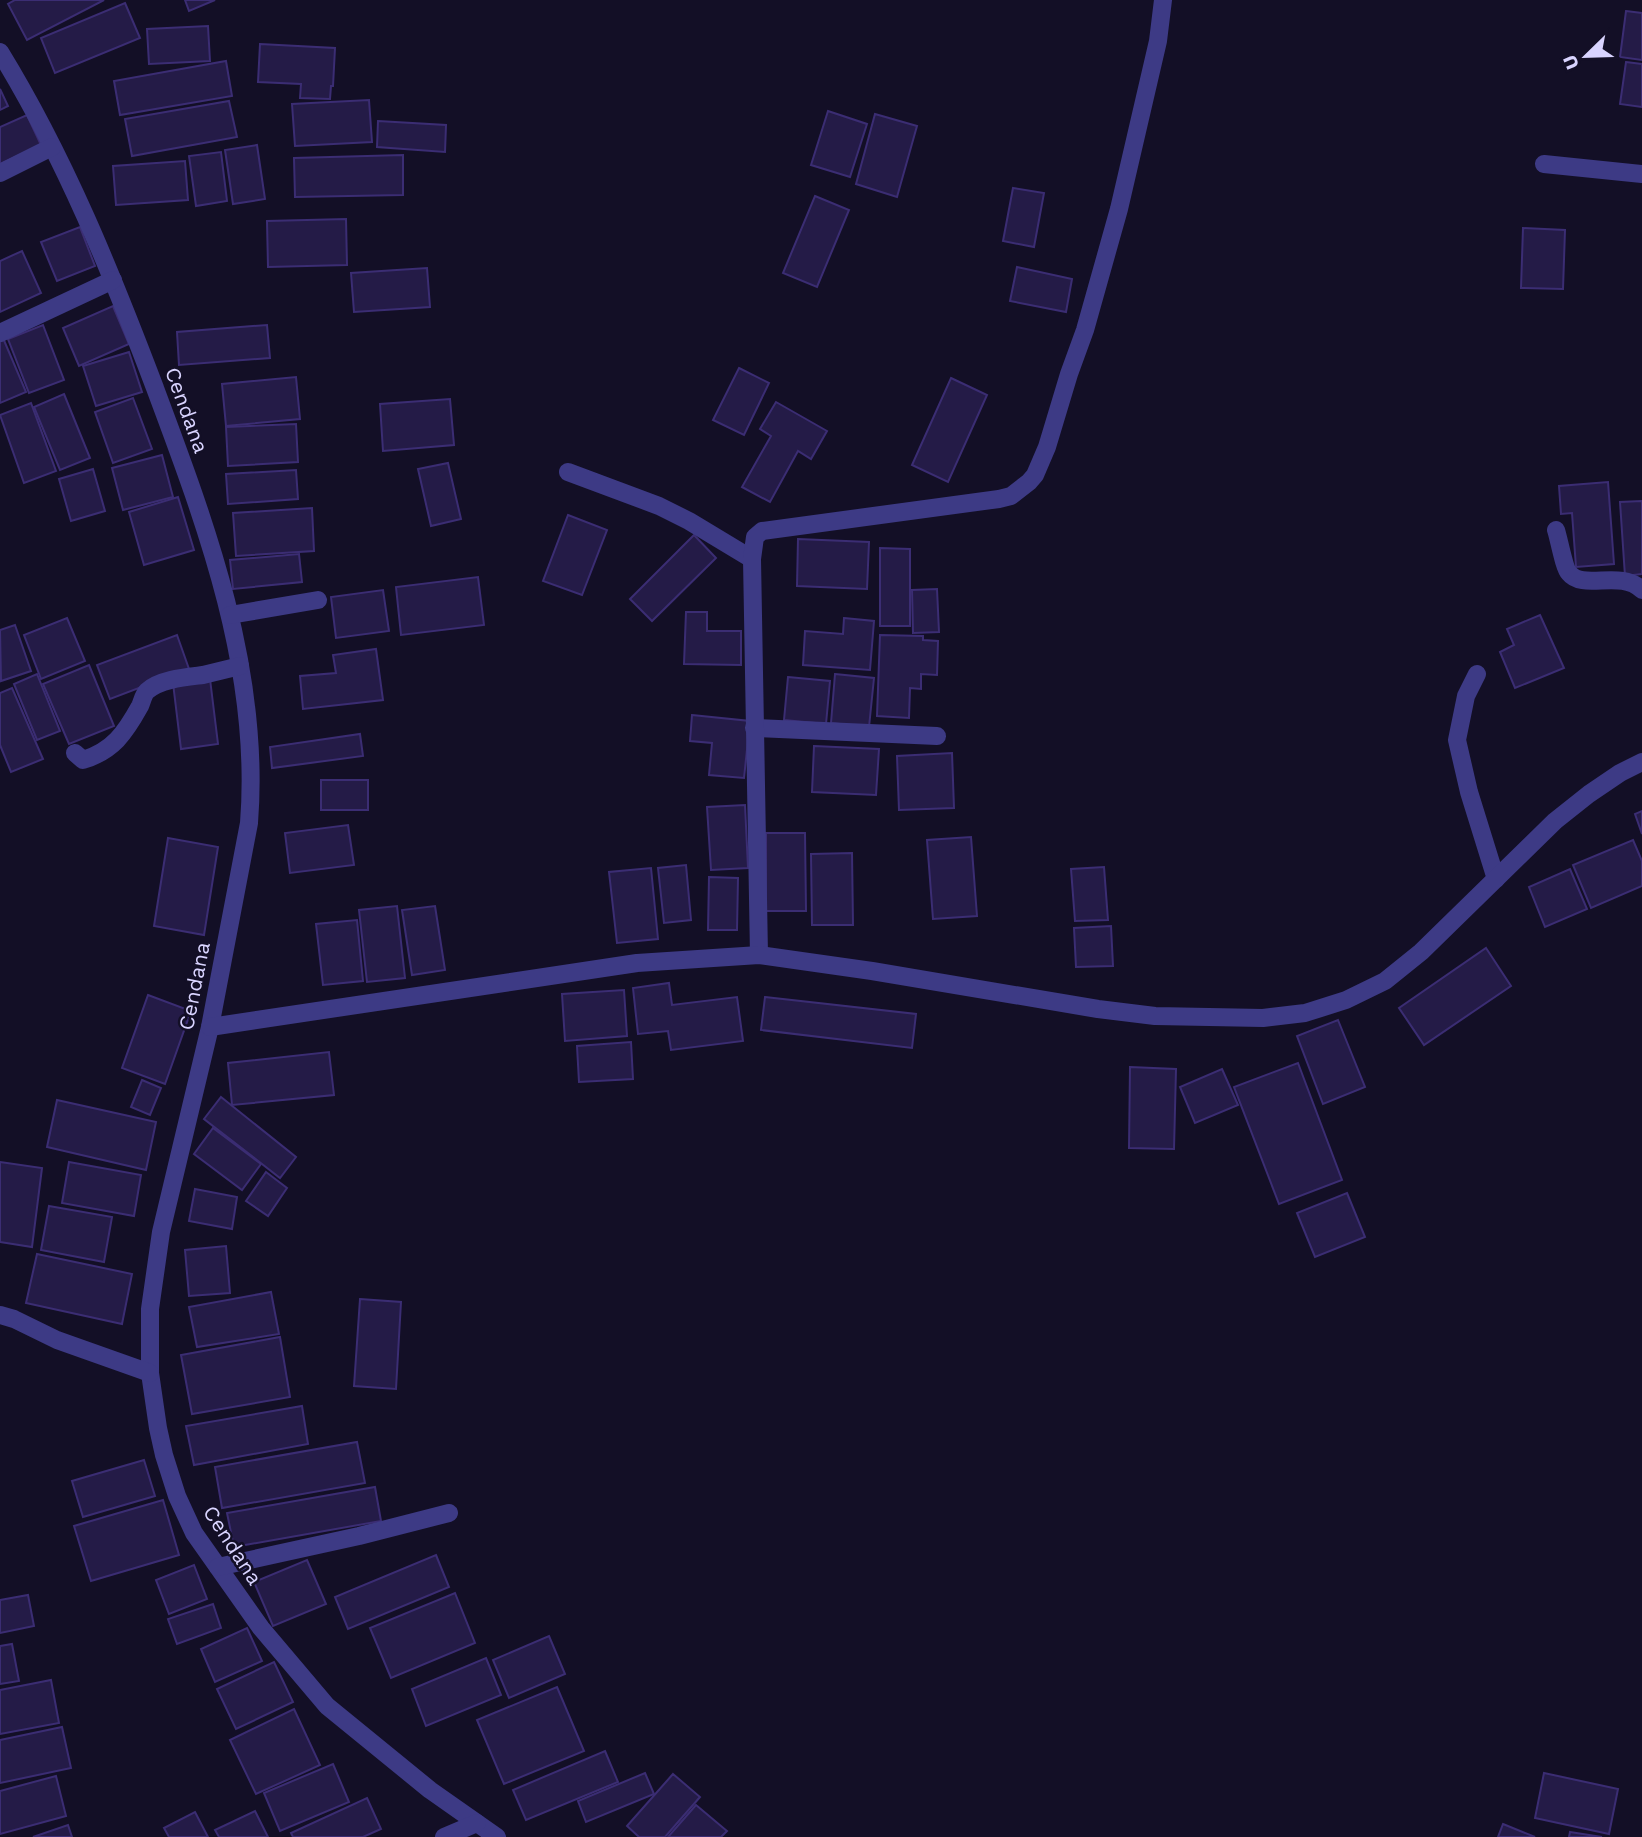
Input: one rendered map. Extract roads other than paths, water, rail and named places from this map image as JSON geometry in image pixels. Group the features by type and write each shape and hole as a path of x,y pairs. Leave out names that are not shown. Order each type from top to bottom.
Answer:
{"street":[{"path":"759,955 752,559 755,537 762,531 999,499 1011,496 1035,475 1047,447 1085,330 1119,209 1158,41 1163,0"},
{"name":"Cendana","path":"0,52 18,81 83,208 134,332 196,498 230,615 244,684 250,756 248,823 210,1027 161,1232 150,1309 150,1373 164,1455 177,1496 194,1534 261,1628 327,1706 421,1783 497,1837"},
{"path":"0,173 52,147"},
{"path":"1544,164 1642,174"},
{"path":"0,333 113,280"},
{"path":"568,472 659,506 752,559"},
{"path":"1556,530 1568,573 1580,582 1616,579 1637,585 1642,590"},
{"path":"230,615 318,600"},
{"path":"75,753 83,760 111,747 124,732 146,692 164,682 182,676 201,675 240,666"},
{"path":"1477,674 1466,696 1457,740 1469,792 1496,879"},
{"path":"754,728 937,736"},
{"path":"210,1027 637,962 759,955 1155,1016 1263,1018 1306,1013 1346,1000 1385,981 1421,951 1555,821 1589,794 1642,762"},
{"path":"0,1315 57,1340 150,1373"},
{"path":"218,1567 449,1513"},
{"path":"444,1837 477,1823"}]}
